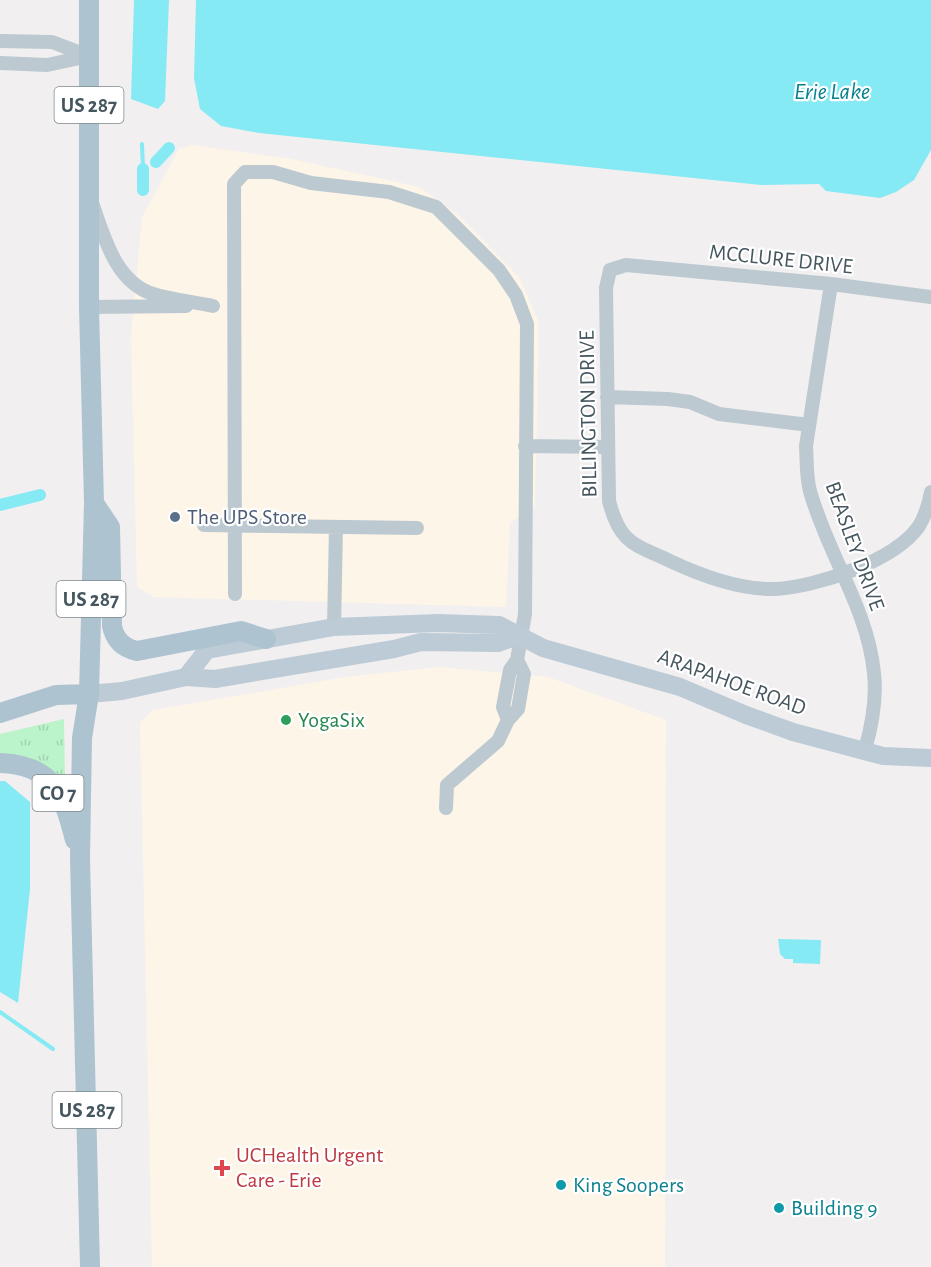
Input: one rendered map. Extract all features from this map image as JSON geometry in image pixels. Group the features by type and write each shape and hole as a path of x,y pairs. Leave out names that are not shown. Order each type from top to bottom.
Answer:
{"main road":[{"name":"US 287","path":"89,0 89,307 94,503 89,694 82,738 80,860 90,1267"},
{"path":"94,503 110,527 112,626 117,640 125,647 137,651 241,631 267,639"},
{"name":"ARAPAHOE ROAD","path":"186,677 207,650 334,627 438,623 499,625 543,648 680,687 770,724 883,756 931,758"},
{"path":"0,713 56,695 122,691 186,677 214,679 393,649 421,642 498,643 520,635"},
{"name":"CO 7","path":"0,763 35,768 49,779 60,799 80,860"}],"street":[{"path":"0,40 52,42 89,56"},
{"path":"0,63 47,65 89,56"},
{"path":"235,594 234,184 245,172 273,172 311,183 389,192 436,207 499,270 520,305 527,324 525,614 518,660 510,670 503,707 508,720 498,741 447,785 446,808"},
{"path":"89,194 110,252 128,279 152,294 213,306"},
{"name":"MCCLURE DRIVE","path":"626,265 831,284 931,297"},
{"name":"BILLINGTON DRIVE","path":"626,265 610,270 606,288 607,397 609,501 614,521 630,544 694,572 737,585 774,589 813,583 843,573 888,553 906,540 919,526 931,492"},
{"name":"BEASLEY DRIVE","path":"831,284 806,446 810,490 871,651 875,675 872,724 865,750"},
{"path":"89,307 234,306"},
{"path":"607,397 690,402 719,414 809,425"},
{"path":"525,446 608,447"},
{"path":"204,525 417,528"},
{"path":"334,627 336,527"}],"shaded area":[{"path":"192,145 292,159 419,187 456,213 519,277 539,323 535,506 510,523 506,607 154,597 137,587 131,338 142,217 179,149"},
{"path":"440,667 548,677 666,720 665,1267 152,1267 140,723 153,710 345,677"}],"green space":[{"path":"64,719 65,790 0,759 0,734"}],"water":[{"path":"134,0 169,0 165,101 158,109 131,99"},
{"name":"Erie Lake","path":"196,0 931,0 931,150 914,180 896,192 880,198 826,191 819,184 761,185 259,133 221,126 200,109 194,78"},
{"path":"0,781 5,781 30,802 30,889 18,1003 0,992"},
{"path":"778,939 821,940 820,964 793,963 793,959 785,959 780,954"}],"waterway":[{"path":"142,144 143,169"},
{"path":"156,162 169,148"},
{"path":"143,169 143,190"},
{"path":"0,505 40,495"},
{"path":"0,1012 53,1049"}],"place":[{"name":"The UPS Store","path":"175,517"},
{"name":"YogaSix","path":"286,720"},
{"name":"UCHealth Urgent Care - Erie","path":"222,1168"},
{"name":"King Soopers","path":"561,1185"},
{"name":"Building 9","path":"779,1208"}]}
